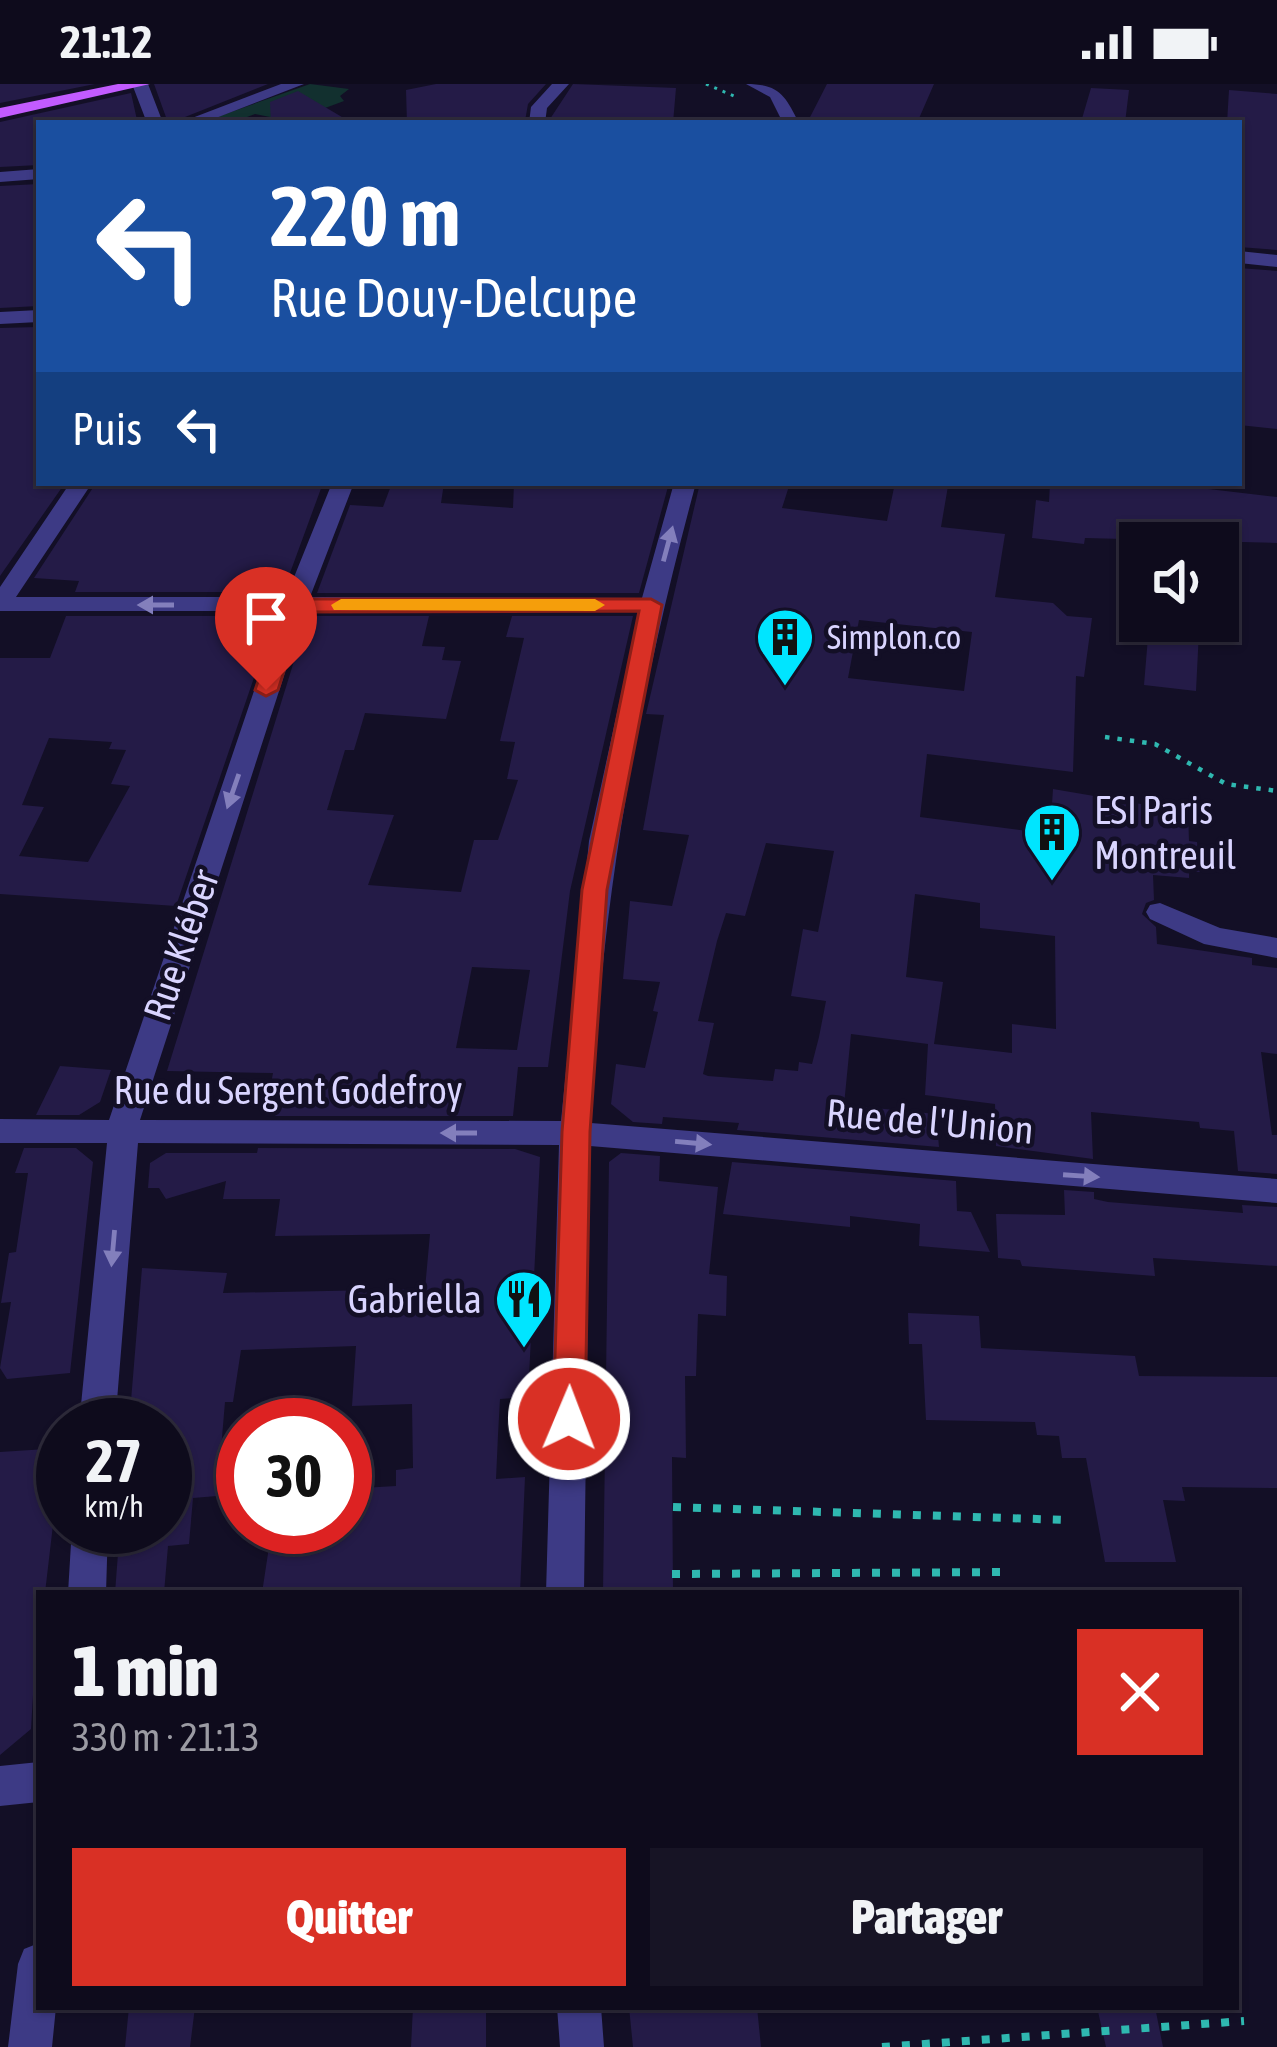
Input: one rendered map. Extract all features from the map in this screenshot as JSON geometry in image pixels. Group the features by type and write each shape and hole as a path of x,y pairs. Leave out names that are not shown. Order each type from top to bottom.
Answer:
{"main road":[{"path":"0,113 141,84"}],"street":[{"path":"141,84 154,120"},
{"path":"195,120 296,84"},
{"path":"537,120 538,107 561,84"},
{"path":"754,84 784,91 789,120"},
{"path":"0,177 36,174"},
{"path":"1242,257 1277,261"},
{"path":"0,318 36,316"},
{"path":"0,604 79,486"},
{"name":"Rue Kléber","path":"100,1398 123,1131 295,605 342,486"},
{"path":"565,1590 576,1132 595,890 651,605 684,486"},
{"path":"0,604 651,605"},
{"path":"1160,912 1214,938 1277,948"},
{"name":"Rue du Sergent Godefroy","path":"0,1131 576,1132"},
{"name":"Rue de l'Union","path":"576,1132 1277,1191"},
{"path":"87,1590 89,1554"},
{"path":"0,1786 36,1782"},
{"path":"30,2047 36,1992"},
{"path":"579,2010 582,2047"}],"path":[{"path":"1105,737 1155,744 1226,784 1277,791"},
{"path":"673,1507 1067,1520"},
{"path":"673,1574 1006,1572"},
{"path":"882,2047 1244,2021"}],"green space":[{"path":"310,84 349,89 340,96 344,101 293,120 255,114 239,120 208,120"}],"building":[{"path":"0,84 95,84 0,103"},
{"path":"154,84 268,84 178,120 167,120"},
{"path":"436,84 546,84 528,104 525,120 407,120 406,90"},
{"path":"573,84 676,88 673,120 550,119"},
{"path":"827,84 934,84 918,120 809,120"},
{"path":"1091,88 1129,90 1125,120 1082,120"},
{"path":"1229,90 1277,94 1277,250 1242,247 1242,120 1227,120"},
{"path":"298,91 347,120 271,120 270,102"},
{"path":"131,93 137,120 36,120 36,165 0,167 0,122"},
{"path":"36,184 36,306 0,308 0,186"},
{"path":"1242,268 1277,271 1277,429 1242,425"},
{"path":"36,327 36,486 63,486 0,576 0,328"},
{"path":"94,486 322,486 283,592 75,592 79,581 34,578"},
{"path":"391,486 444,486 441,503 513,508 514,486 668,486 639,593 317,593 350,505 383,507"},
{"path":"699,486 789,486 782,508 887,521 894,486 948,486 941,527 1005,534 995,597 1053,603 1067,616 1092,618 1084,677 1076,676 1073,772 927,754 920,817 1050,834 1053,789 1188,812 1189,841 1197,842 1200,872 1189,872 1189,878 1153,875 1154,900 1146,903 1142,914 1156,927 1157,944 1252,958 1252,965 1277,968 1277,1054 1261,1052 1272,1135 1277,1135 1277,1174 1238,1171 1234,1131 1200,1128 1199,1122 1091,1112 1093,1159 996,1146 995,1104 925,1095 928,1044 851,1034 844,1105 936,1114 939,1147 737,1130 739,1123 663,1117 662,1124 633,1122 611,1104 616,1064 645,1068 660,982 623,979 630,901 672,906 689,835 643,830 664,715 646,714","holes":["859,620 972,632 964,691 848,678","766,843 834,851 818,932 803,929 791,996 826,1001 819,1037 812,1064 799,1062 798,1071 775,1069 773,1081 708,1076 703,1074 714,1023 698,1021 717,941 726,913 745,916","915,894 980,903 980,928 1055,936 1056,1029 1012,1024 1012,1053 934,1044 943,982 906,977"]},
{"path":"1050,486 1184,486 1277,497 1277,543 1239,542 1239,522 1119,522 1119,539 1085,538 1084,544 1032,538 1036,500 1049,502"},
{"path":"66,616 275,616 176,906 0,894 0,658 50,658","holes":["49,738 112,742 109,749 126,750 111,784 130,786 88,862 19,856 44,807 22,805"]},
{"path":"308,616 429,616 422,646 445,647 442,660 461,661 446,719 365,713 354,750 345,750 327,810 394,815 368,885 461,892 474,840 498,840 518,780 507,779 515,742 500,741 524,638 506,637 512,616 633,616 570,891 548,1067 518,1067 513,1116 265,1116 273,1073 167,1071","holes":["472,967 530,970 517,1050 456,1048"]},
{"path":"1148,642 1198,642 1196,691 1144,685"},
{"path":"60,1066 111,1070 100,1102 79,1115 36,1115"},
{"path":"24,1148 76,1148 93,1162 70,1373 7,1379 0,1368 11,1302 1,1303 9,1253 16,1252 28,1173 15,1173"},
{"path":"258,1148 515,1149 540,1157 528,1397 500,1399 498,1435 496,1479 525,1477 520,1590 262,1590 268,1554 372,1554 372,1487 396,1486 396,1470 413,1468 412,1404 372,1405 372,1398 353,1398 356,1346 241,1350 234,1398 216,1398 216,1496 193,1498 192,1510 192,1398 131,1398 142,1268 227,1273 223,1293 425,1289 430,1234 275,1236 280,1199 223,1199 226,1181 166,1199 159,1188 148,1188 150,1163 166,1153 257,1153"},
{"path":"621,1153 660,1156 659,1181 718,1187 709,1274 727,1276 726,1316 698,1314 696,1376 685,1376 686,1458 672,1457 673,1590 603,1590 609,1162"},
{"path":"732,1162 956,1181 957,1211 971,1212 990,1252 919,1246 920,1224 850,1216 850,1227 723,1214"},
{"path":"1064,1190 1094,1192 1094,1199 1108,1202 1243,1213 1242,1205 1277,1207 1277,1266 1153,1258 1155,1276 1022,1266 1020,1260 998,1258 996,1214 1065,1215"},
{"path":"908,1313 979,1316 981,1348 1135,1356 1139,1376 1277,1377 1277,1488 1182,1487 1185,1501 1163,1500 1176,1562 1105,1562 1086,1458 1062,1458 1059,1436 1037,1435 1035,1422 926,1420 922,1344 909,1344"},
{"path":"36,1450 36,1554 50,1554 45,1590 36,1590 31,1729 0,1755 0,1452"},
{"path":"118,1554 167,1554 164,1590 115,1590"},
{"path":"129,2010 195,2010 190,2047 125,2047"},
{"path":"413,2010 486,2010 486,2047 411,2047"},
{"path":"629,2010 757,2010 761,2047 633,2047"},
{"path":"1098,2010 1156,2010 1163,2047 1106,2047"}],"slow traffic":[{"path":"341,605 595,605"}],"place":[{"name":"Simplon.co","path":"785,688"},
{"name":"ESI Paris Montreuil","path":"1052,883"},
{"name":"Gabriella","path":"524,1350"}],"route":[{"path":"266,690 295,605 651,605 595,890 576,1132 569,1419"}]}
